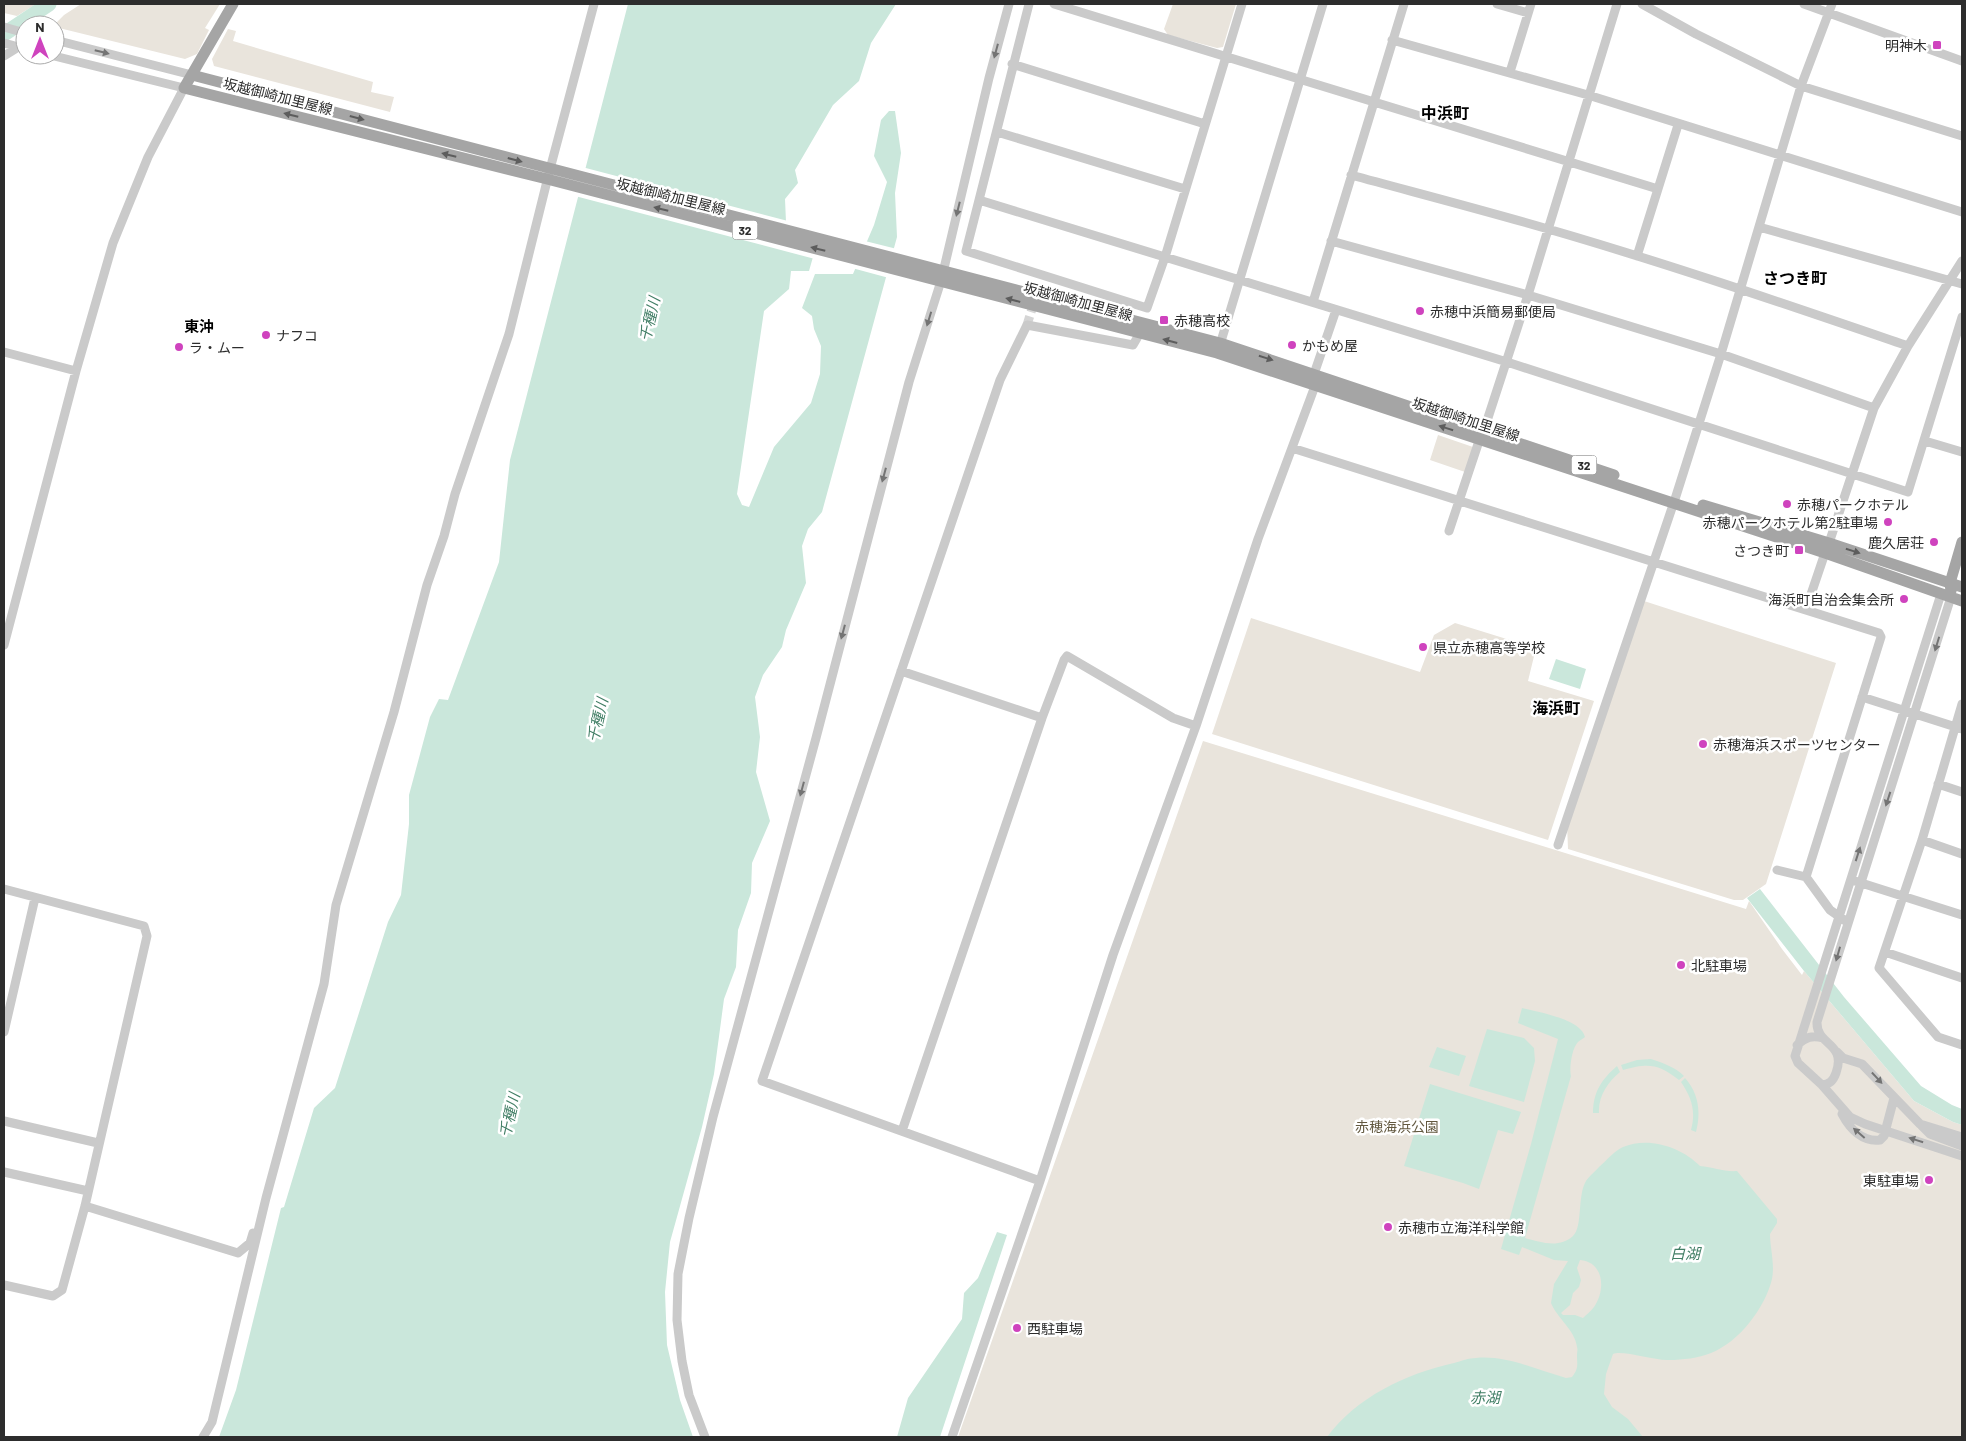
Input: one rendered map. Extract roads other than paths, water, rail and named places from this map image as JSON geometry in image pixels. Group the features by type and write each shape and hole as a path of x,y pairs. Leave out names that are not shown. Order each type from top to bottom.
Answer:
{"main road":[{"path":"184,88 233,4"},
{"name":"坂越御崎加里屋線","path":"192,75 553,175 1314,374 1675,500 1827,548 1962,587"},
{"name":"坂越御崎加里屋線","path":"184,88 553,175"},
{"name":"坂越御崎加里屋線","path":"1218,348 1315,386 1482,434"},
{"path":"1951,597 1950,583 1962,542"},
{"name":"坂越御崎加里屋線","path":"1827,548 1951,597"}],"street":[{"path":"203,1437 212,1422 266,1198 324,984 336,905 394,712 427,585 444,536 455,494 509,334 553,175 594,4"},
{"path":"705,1437 689,1395 682,1361 677,1320 678,1274 713,1117 759,950 1009,4"},
{"path":"1029,4 1012,64 997,132 966,251 1041,279 1147,308"},
{"path":"1054,4 1658,189"},
{"path":"1040,1181 762,1081 1000,380 1027,325 1133,345 1141,328 1165,257 1242,4"},
{"path":"1218,348 1323,4"},
{"path":"1313,302 1404,4"},
{"path":"1497,4 1528,14"},
{"path":"1510,72 1531,4"},
{"path":"1449,531 1507,362 1617,4"},
{"path":"1642,4 1696,34 1801,86 1962,136"},
{"path":"1804,4 1962,61"},
{"path":"1558,845 1675,500 1801,86 1832,4"},
{"path":"1392,40 1588,95 1678,125 1962,212"},
{"path":"65,43 192,75"},
{"path":"4,56 15,50"},
{"path":"4,645 76,371 120,221 148,157 184,88 65,59"},
{"path":"1012,64 1205,124"},
{"path":"1637,256 1678,125"},
{"path":"997,132 1185,189"},
{"path":"1351,175 1637,256 1740,288 1908,346"},
{"path":"979,200 1507,362 1908,492 1962,318"},
{"path":"1758,226 1962,284"},
{"path":"1331,241 1528,295 1721,354 1874,408"},
{"path":"1806,609 1874,408 1908,346 1952,280 1962,261"},
{"path":"952,1437 1040,1181 1113,955 1196,726 1258,539 1315,386 1314,374 1336,310"},
{"path":"4,352 76,371"},
{"path":"1925,441 1962,452"},
{"path":"1292,448 1879,633 1881,636 1806,877"},
{"path":"1951,597 1904,710 1797,1046 1796,1059 1850,1117 1962,1156"},
{"path":"1951,597 1817,1022 1818,1029 1823,1038 1843,1058 1862,1064 1930,1134 1962,1146"},
{"path":"902,1131 1042,718 1064,660 1067,656 1173,718 1196,726"},
{"path":"901,671 1042,718"},
{"path":"1862,697 1959,728"},
{"path":"1962,704 1959,728 1938,784 1922,840 1879,968 1938,1037 1962,1045"},
{"path":"1938,784 1962,792"},
{"path":"1922,840 1962,854"},
{"path":"1777,870 1806,877 1830,910 1848,922"},
{"path":"1850,879 1962,915"},
{"path":"4,889 144,926 147,936 85,1206 62,1290 53,1296 4,1285"},
{"path":"4,1026 35,898"},
{"path":"1885,952 1962,978"},
{"path":"1804,1024 1817,1022"},
{"path":"1797,1046 1808,1037 1823,1038"},
{"path":"1822,1085 1830,1083 1834,1079 1838,1063 1837,1052"},
{"path":"1840,1105 1842,1116 1861,1137 1870,1141 1880,1140 1885,1130 1894,1098"},
{"path":"4,1121 98,1143"},
{"path":"1920,1124 1962,1137"},
{"path":"4,1172 88,1191"},
{"path":"85,1206 238,1253 250,1243 266,1198"}],"water":[{"name":"千種川","path":"628,4 896,4 871,43 859,81 833,105 795,170 798,183 785,199 786,222 815,250 809,271 791,271 789,289 764,311 737,494 742,505 749,507 774,447 811,403 820,374 821,346 814,329 812,316 802,308 815,274 853,274 874,225 887,182 874,156 881,120 889,111 895,111 901,153 895,193 897,237 822,512 808,529 802,546 806,583 786,630 782,647 763,675 755,697 760,737 756,772 770,821 752,863 751,893 738,930 736,967 724,999 714,1074 702,1127 670,1242 665,1292 667,1345 680,1400 693,1437 219,1437 236,1390 281,1208 284,1207 314,1108 335,1088 388,922 401,895 409,824 409,795 430,717 439,699 448,700 499,562 510,460"},
{"path":"1556,659 1586,669 1580,689 1549,679"},
{"path":"1760,889 1844,997 1921,1086 1962,1109 1962,1125 1914,1101 1804,971 1747,898"},
{"name":"白湖","path":"1522,1008 1568,1021 1576,1025 1585,1037 1576,1045 1571,1058 1571,1076 1525,1238 1549,1243 1568,1240 1576,1232 1578,1226 1583,1187 1587,1179 1599,1167 1623,1147 1643,1143 1664,1145 1684,1153 1700,1166 1737,1171 1777,1219 1777,1223 1770,1234 1773,1268 1769,1290 1757,1312 1741,1332 1721,1348 1711,1353 1680,1360 1656,1359 1624,1353 1613,1354 1606,1374 1604,1394 1612,1407 1628,1419 1643,1437 1327,1437 1353,1410 1383,1389 1418,1374 1465,1360 1476,1358 1499,1359 1566,1378 1572,1377 1576,1371 1576,1341 1551,1303 1554,1284 1568,1261 1554,1260 1522,1247 1519,1255 1501,1249 1558,1039 1518,1023","holes":["1580,1260 1588,1262 1598,1271 1600,1278 1601,1285 1598,1300 1583,1318 1575,1315 1563,1315 1561,1313 1570,1305 1573,1293 1579,1287 1581,1280 1577,1268"]},
{"path":"1487,1029 1524,1038 1534,1048 1535,1061 1524,1102 1469,1086"},
{"path":"1437,1047 1466,1056 1459,1076 1429,1067"},
{"path":"1651,1059 1673,1068 1684,1076 1679,1080 1653,1066 1640,1066 1623,1070 1621,1065 1637,1060"},
{"path":"1617,1066 1620,1072 1602,1095 1599,1113 1593,1113 1593,1105 1599,1087"},
{"path":"1685,1078 1693,1090 1698,1104 1696,1132 1691,1130 1692,1105 1681,1082"},
{"path":"1430,1084 1521,1112 1513,1134 1498,1130 1479,1189 1404,1166"},
{"path":"997,1232 1007,1235 940,1437 897,1437 908,1398 962,1319 964,1293 978,1278"}],"waterway":[{"path":"4,34 49,4"}],"tunnel":[{"path":"1027,325 1040,283"}],"place":[{"name":"明神木","path":"1937,45"},
{"name":"赤穂中浜簡易郵便局","path":"1420,311"},
{"name":"赤穂高校","path":"1164,320"},
{"name":"ナフコ","path":"266,335"},
{"name":"かもめ屋","path":"1292,345"},
{"name":"ラ・ムー","path":"179,347"},
{"name":"赤穂パークホテル","path":"1787,504"},
{"name":"赤穂パークホテル第2駐車場","path":"1888,522"},
{"name":"鹿久居荘","path":"1934,542"},
{"name":"さつき町","path":"1799,550"},
{"name":"海浜町自治会集会所","path":"1904,599"},
{"name":"県立赤穂高等学校","path":"1423,647"},
{"name":"赤穂海浜スポーツセンター","path":"1703,744"},
{"name":"北駐車場","path":"1681,965"},
{"name":"東駐車場","path":"1929,1180"},
{"name":"赤穂市立海洋科学館","path":"1388,1227"},
{"name":"西駐車場","path":"1017,1328"}],"district":[{"name":"中浜町","path":"1445,112"},
{"name":"さつき町","path":"1795,277"},
{"name":"東沖","path":"199,326"},
{"name":"海浜町","path":"1556,707"}],"park label":[{"name":"赤穂海浜公園","path":"1397,1126"}],"water label":[{"name":"赤湖","path":"1485,1397"}]}
